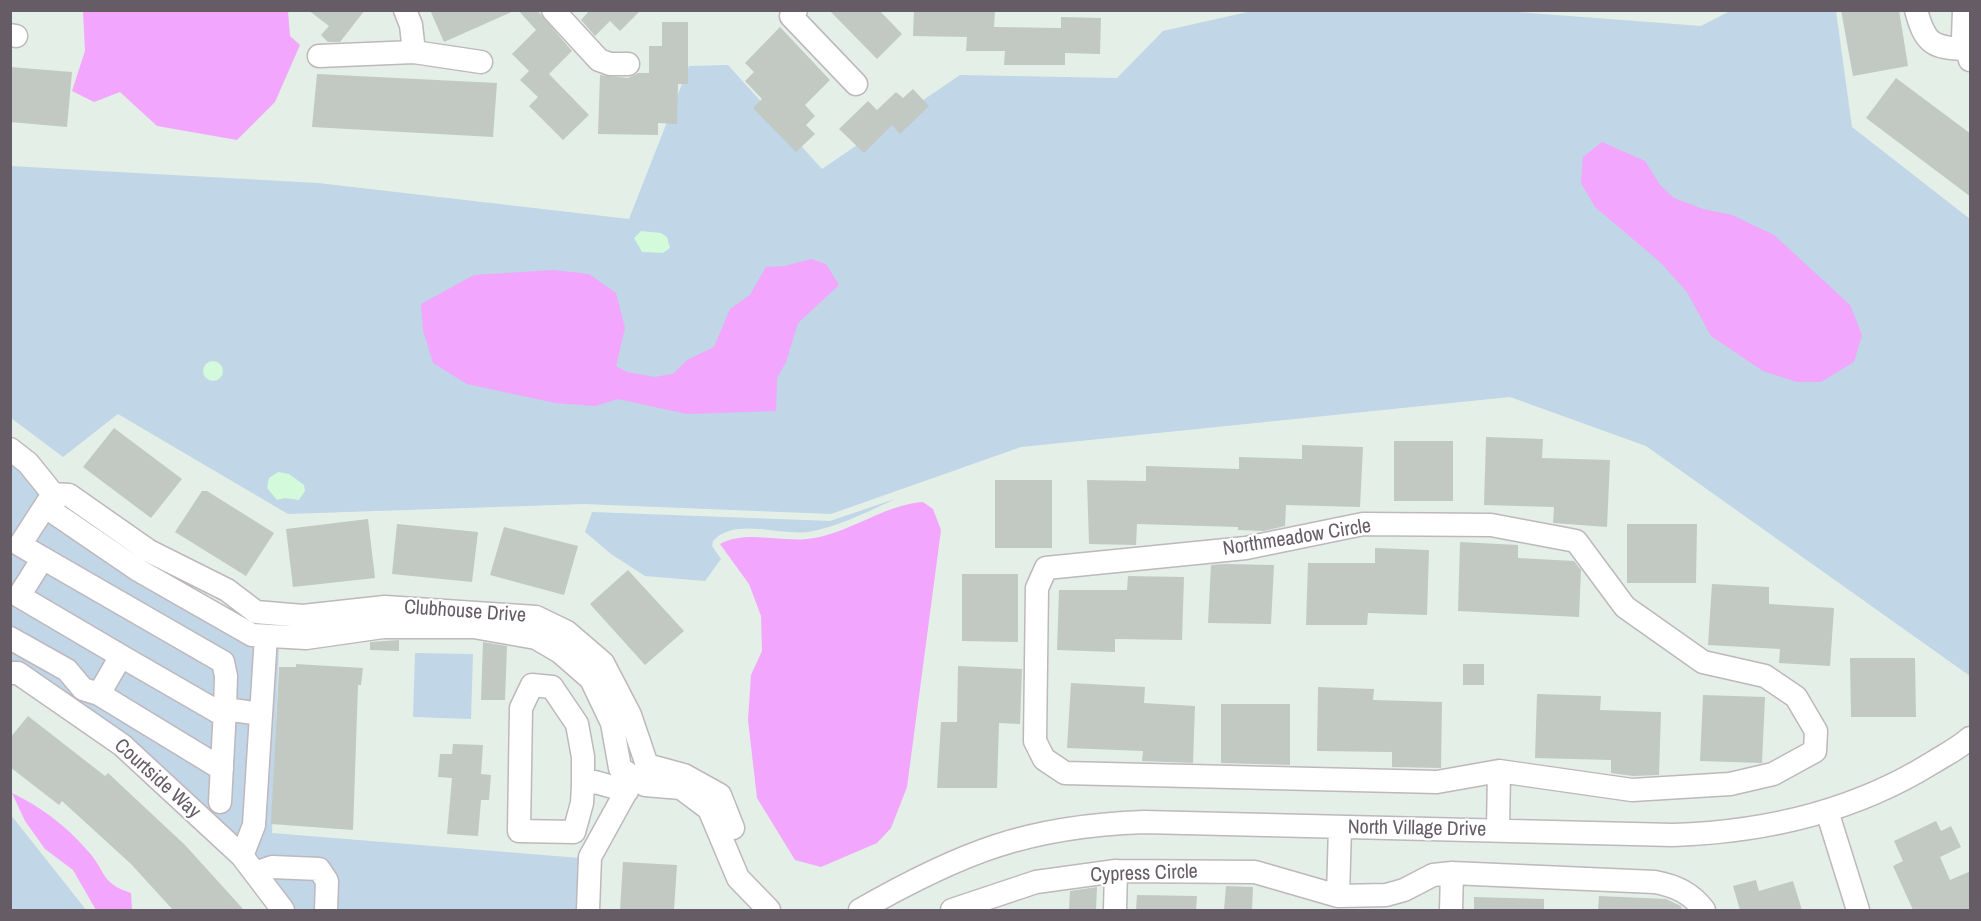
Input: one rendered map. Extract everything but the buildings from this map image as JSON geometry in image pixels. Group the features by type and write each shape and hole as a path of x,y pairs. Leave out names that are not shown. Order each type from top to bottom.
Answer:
{"street":[{"path":"405,10 411,25 414,52"},
{"path":"553,10 600,60 610,64 628,64"},
{"path":"796,10 790,16 856,84"},
{"path":"1916,10 1928,38 1939,48 1968,54 1964,10"},
{"path":"319,57 414,52 481,62"},
{"name":"Clubhouse Drive","path":"10,449 28,463 53,494 52,512 143,561 252,635 306,638 384,627 474,627 536,638 560,652 591,679 612,723 620,768 636,778"},
{"path":"53,494 15,551 43,558 223,662 226,676 220,802"},
{"name":"Northmeadow Circle","path":"1363,524 1502,527 1576,541 1625,607 1703,662 1765,676 1796,697 1816,731 1815,751 1773,774 1730,784 1632,790 1499,771 1437,782 1065,773 1044,759 1035,741 1037,588 1046,568 1246,548 1363,524"},
{"path":"43,558 19,596 121,656 225,712 261,714"},
{"name":"Clubhouse Drive","path":"143,561 228,590 256,612 303,616 385,607 536,617 567,632 603,663 630,715 636,778"},
{"path":"266,636 254,825 249,864 319,870 327,881 326,910"},
{"path":"10,638 67,670 83,689 99,694 222,769"},
{"path":"99,694 121,656"},
{"name":"Courtside Way","path":"10,673 18,673 122,745 249,864 283,910"},
{"path":"532,685 552,687 577,724 583,757 583,785 582,803 574,831 519,831 521,708 532,685"},
{"name":"North Village Drive","path":"860,910 916,878 980,849 1038,832 1094,824 1144,822 1673,835 1719,834 1795,821 1896,786 1971,738"},
{"path":"1498,830 1499,771"},
{"path":"583,785 595,782 684,775 720,795 750,870 785,910"},
{"path":"588,910 590,858 636,778"},
{"path":"636,778 645,785 681,788 709,809 738,878 769,910"},
{"path":"1827,811 1858,910"},
{"path":"1338,896 1340,827"},
{"path":"1115,910 1116,871"},
{"name":"Cypress Circle","path":"952,910 1036,882 1116,871 1255,872 1338,896 1386,895 1404,890 1433,875 1452,873 1655,882 1670,885 1694,896 1704,910"},
{"path":"1451,910 1452,873"}],"shaded area":[{"path":"1491,10 1701,26 1730,11 1836,11 1852,127 1970,219 1970,676 1646,446 1510,397 1021,447 831,514 584,504 288,514 118,414 63,457 11,418 10,166 318,183 629,219 689,66 728,65 822,169 960,75 1117,78 1163,31 1252,11"},
{"path":"83,11 288,11 290,36 300,45 275,102 237,140 157,126 120,92 94,102 72,91 85,51"},
{"path":"1602,142 1645,161 1660,185 1674,198 1703,209 1732,215 1774,235 1850,305 1862,335 1854,362 1821,382 1797,382 1763,371 1711,336 1687,292 1660,262 1595,207 1581,183 1583,157"},
{"path":"811,259 826,264 839,285 798,323 786,362 777,378 776,411 687,414 618,399 595,406 555,403 467,384 433,363 423,330 421,304 474,275 553,270 589,274 616,293 625,328 616,366 627,372 654,377 673,374 687,360 714,347 730,309 750,295 766,267 785,266"},
{"path":"10,460 44,496 256,643 244,824 238,840 11,664"},
{"path":"895,499 841,523 819,530 796,533 745,529 722,534 713,541 712,546 721,559 705,581 645,576 611,554 585,532 592,512 830,521"},
{"path":"923,502 933,509 941,530 907,787 891,828 877,843 821,867 795,860 757,798 748,720 751,675 762,651 761,616 749,584 720,544 752,537 796,540 822,536 893,508"},
{"path":"275,644 279,645 272,833 580,858 578,910 294,910 253,855"},
{"path":"415,653 473,654 471,719 413,717"},
{"path":"12,793 33,804 70,832 92,856 113,885 131,893 132,910 96,910 73,870 45,849 25,821"},
{"path":"11,815 83,906 86,910 11,910"}],"sand":[{"path":"641,231 661,233 667,237 670,248 663,253 642,252 634,238"},
{"path":"213,361 220,364 223,371 220,378 213,381 206,378 203,371 206,364"},
{"path":"278,472 289,474 304,485 305,491 299,500 285,498 277,500 267,488 269,478"}]}
